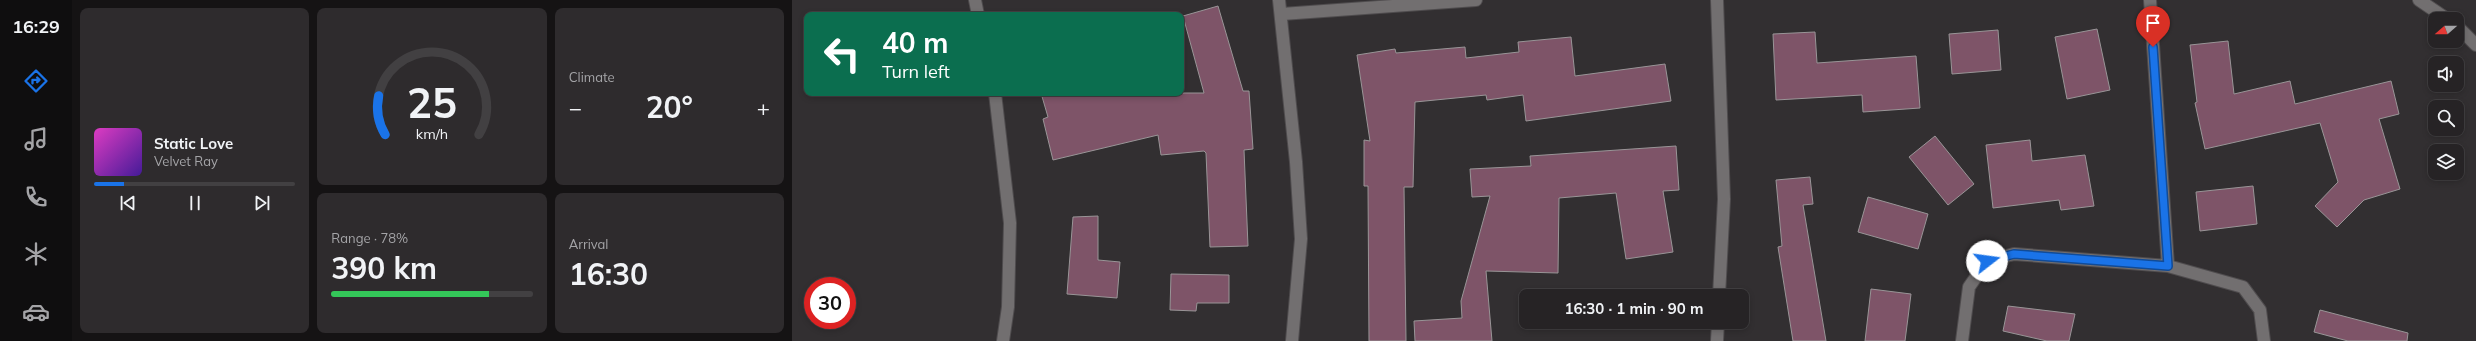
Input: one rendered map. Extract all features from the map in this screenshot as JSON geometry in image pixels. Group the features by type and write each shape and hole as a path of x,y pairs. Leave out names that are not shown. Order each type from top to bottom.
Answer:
{"street":[{"path":"974,0 977,12"},
{"path":"1279,0 1282,14 1296,162 1301,239 1292,341"},
{"path":"1282,14 1476,0"},
{"path":"1717,0 1724,199 1719,289"},
{"path":"2150,0 2168,266"},
{"path":"2419,0 2437,12"},
{"path":"2464,33 2476,45"},
{"path":"994,96 1010,223 1008,307 1003,341"},
{"path":"1962,341 1969,287 1987,261 2014,254 2168,266 2243,287 2260,310 2264,341"},
{"path":"1717,341 1718,329"}],"building":[{"path":"1218,6 1243,91 1249,91 1253,149 1244,150 1248,246 1210,247 1206,153 1204,151 1161,155 1158,135 1053,160 1043,119 1048,117 1042,96 1184,96 1184,93 1204,93 1184,16"},
{"path":"2097,29 2110,90 2067,99 2055,37"},
{"path":"1998,30 2001,70 1952,74 1949,34"},
{"path":"1815,32 1817,63 1916,56 1920,108 1863,112 1862,95 1776,100 1773,34"},
{"path":"1571,37 1575,76 1665,64 1671,101 1526,121 1523,95 1487,100 1486,95 1415,102 1413,187 1404,187 1406,341 1369,341 1368,186 1364,186 1364,140 1370,141 1357,55 1395,49 1396,53 1465,47 1466,58 1519,52 1518,42"},
{"path":"2228,41 2234,94 2290,81 2295,104 2391,81 2399,114 2379,119 2400,189 2364,200 2337,227 2315,206 2338,182 2320,123 2205,149 2195,103 2197,102 2190,45"},
{"path":"1935,136 1974,184 1948,205 1909,157"},
{"path":"2030,140 2032,161 2085,155 2094,206 2061,210 2059,200 1993,208 1986,145"},
{"path":"1676,146 1679,190 1663,191 1673,252 1626,259 1616,193 1559,198 1558,273 1486,271 1492,341 1415,341 1414,321 1462,318 1461,301 1490,196 1472,197 1470,169 1531,166 1530,156"},
{"path":"1810,177 1813,204 1803,205 1826,341 1793,341 1778,247 1782,246 1776,180"},
{"path":"2253,186 2257,224 2200,231 2196,192"},
{"path":"1868,197 1928,214 1918,249 1858,232"},
{"path":"1098,216 1098,260 1120,262 1117,298 1067,294 1073,217"},
{"path":"1171,274 1229,275 1229,303 1197,303 1196,311 1170,310"},
{"path":"1871,289 1911,294 1905,341 1865,341"},
{"path":"2008,306 2075,314 2069,341 2047,341 2003,331"},
{"path":"2320,310 2408,333 2407,341 2348,341 2314,332"}],"route":[{"path":"1987,261 2014,254 2168,266 2153,47"}]}
